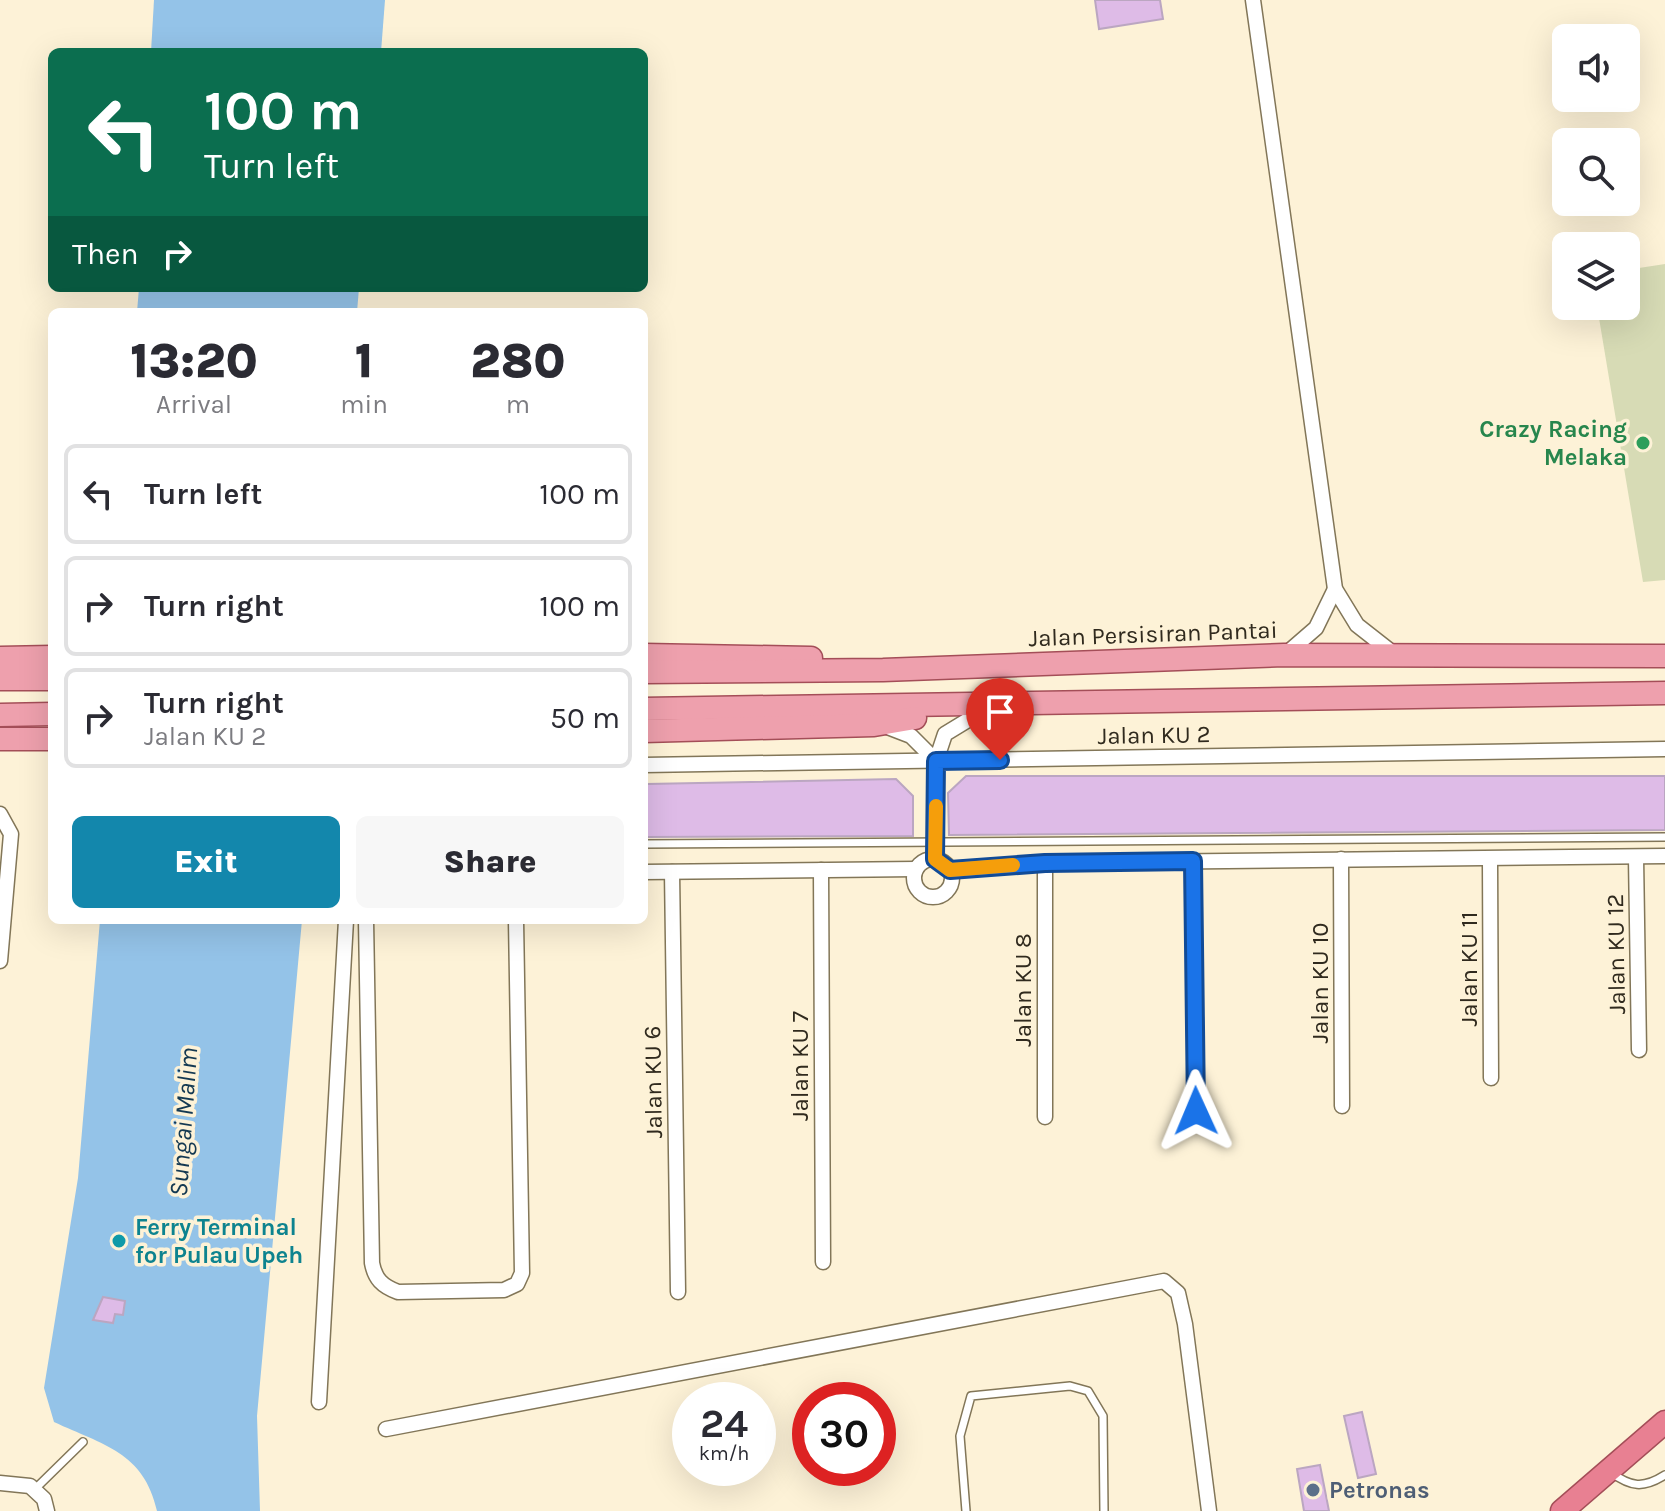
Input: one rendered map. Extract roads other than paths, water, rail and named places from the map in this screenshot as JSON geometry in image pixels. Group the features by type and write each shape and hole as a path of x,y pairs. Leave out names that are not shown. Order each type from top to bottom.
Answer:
{"highway":[{"path":"1562,1511 1665,1422"}],"main road":[{"path":"648,655 778,655 883,670"},
{"name":"Jalan Persisiran Pantai","path":"648,672 883,670 1284,655 1665,656"},
{"path":"0,658 48,657"},
{"path":"0,679 48,679"},
{"path":"648,709 992,706 1665,693"},
{"path":"648,731 874,725 992,706"},
{"path":"0,715 48,714"},
{"path":"0,739 48,739"}],"street":[{"path":"1253,0 1335,589 1357,625 1394,654"},
{"path":"1284,655 1316,628 1335,589"},
{"path":"935,859 936,761 945,734 992,706"},
{"path":"874,725 903,732 936,761"},
{"name":"Jalan KU 2","path":"648,765 1665,749"},
{"path":"0,814 11,834 0,961"},
{"path":"648,872 916,869 924,861 935,859 950,870 1045,863 1341,859 1490,861 1665,856"},
{"name":"Jalan KU 12","path":"1636,857 1639,1050"},
{"name":"Jalan KU 10","path":"1341,859 1342,1106"},
{"path":"1193,861 1196,1111"},
{"name":"Jalan KU 11","path":"1490,861 1491,1078"},
{"name":"Jalan KU 8","path":"1045,863 1045,1117"},
{"path":"916,869 917,887 932,897 949,888 950,870"},
{"name":"Jalan KU 7","path":"821,870 823,1262"},
{"name":"Jalan KU 6","path":"672,872 678,1292"},
{"path":"319,1402 346,924"},
{"path":"366,924 372,1263 375,1275 386,1288 398,1292 504,1290 517,1284 522,1273 516,924"},
{"path":"386,1429 1164,1281 1178,1293 1185,1324 1209,1511"},
{"path":"0,1483 22,1483 35,1489 47,1511"}],"lane":[{"path":"648,844 1665,837"},
{"path":"966,1511 960,1436 971,1396 1070,1386 1088,1391 1103,1416 1104,1511"},
{"path":"35,1489 83,1442"},
{"path":"1607,1470 1630,1486 1646,1485 1665,1475"}],"water":[{"path":"154,0 385,0 381,48 151,48"},
{"path":"139,292 359,292 357,308 137,308"},
{"name":"Sungai Malim","path":"100,924 302,924 257,1416 260,1511 157,1511 151,1491 132,1463 105,1445 54,1422 44,1388 78,1178"}],"place":[{"name":"Crazy Racing Melaka","path":"1643,443"},
{"name":"Ferry Terminal for Pulau Upeh","path":"119,1241"},
{"name":"Petronas","path":"1313,1490"}]}
